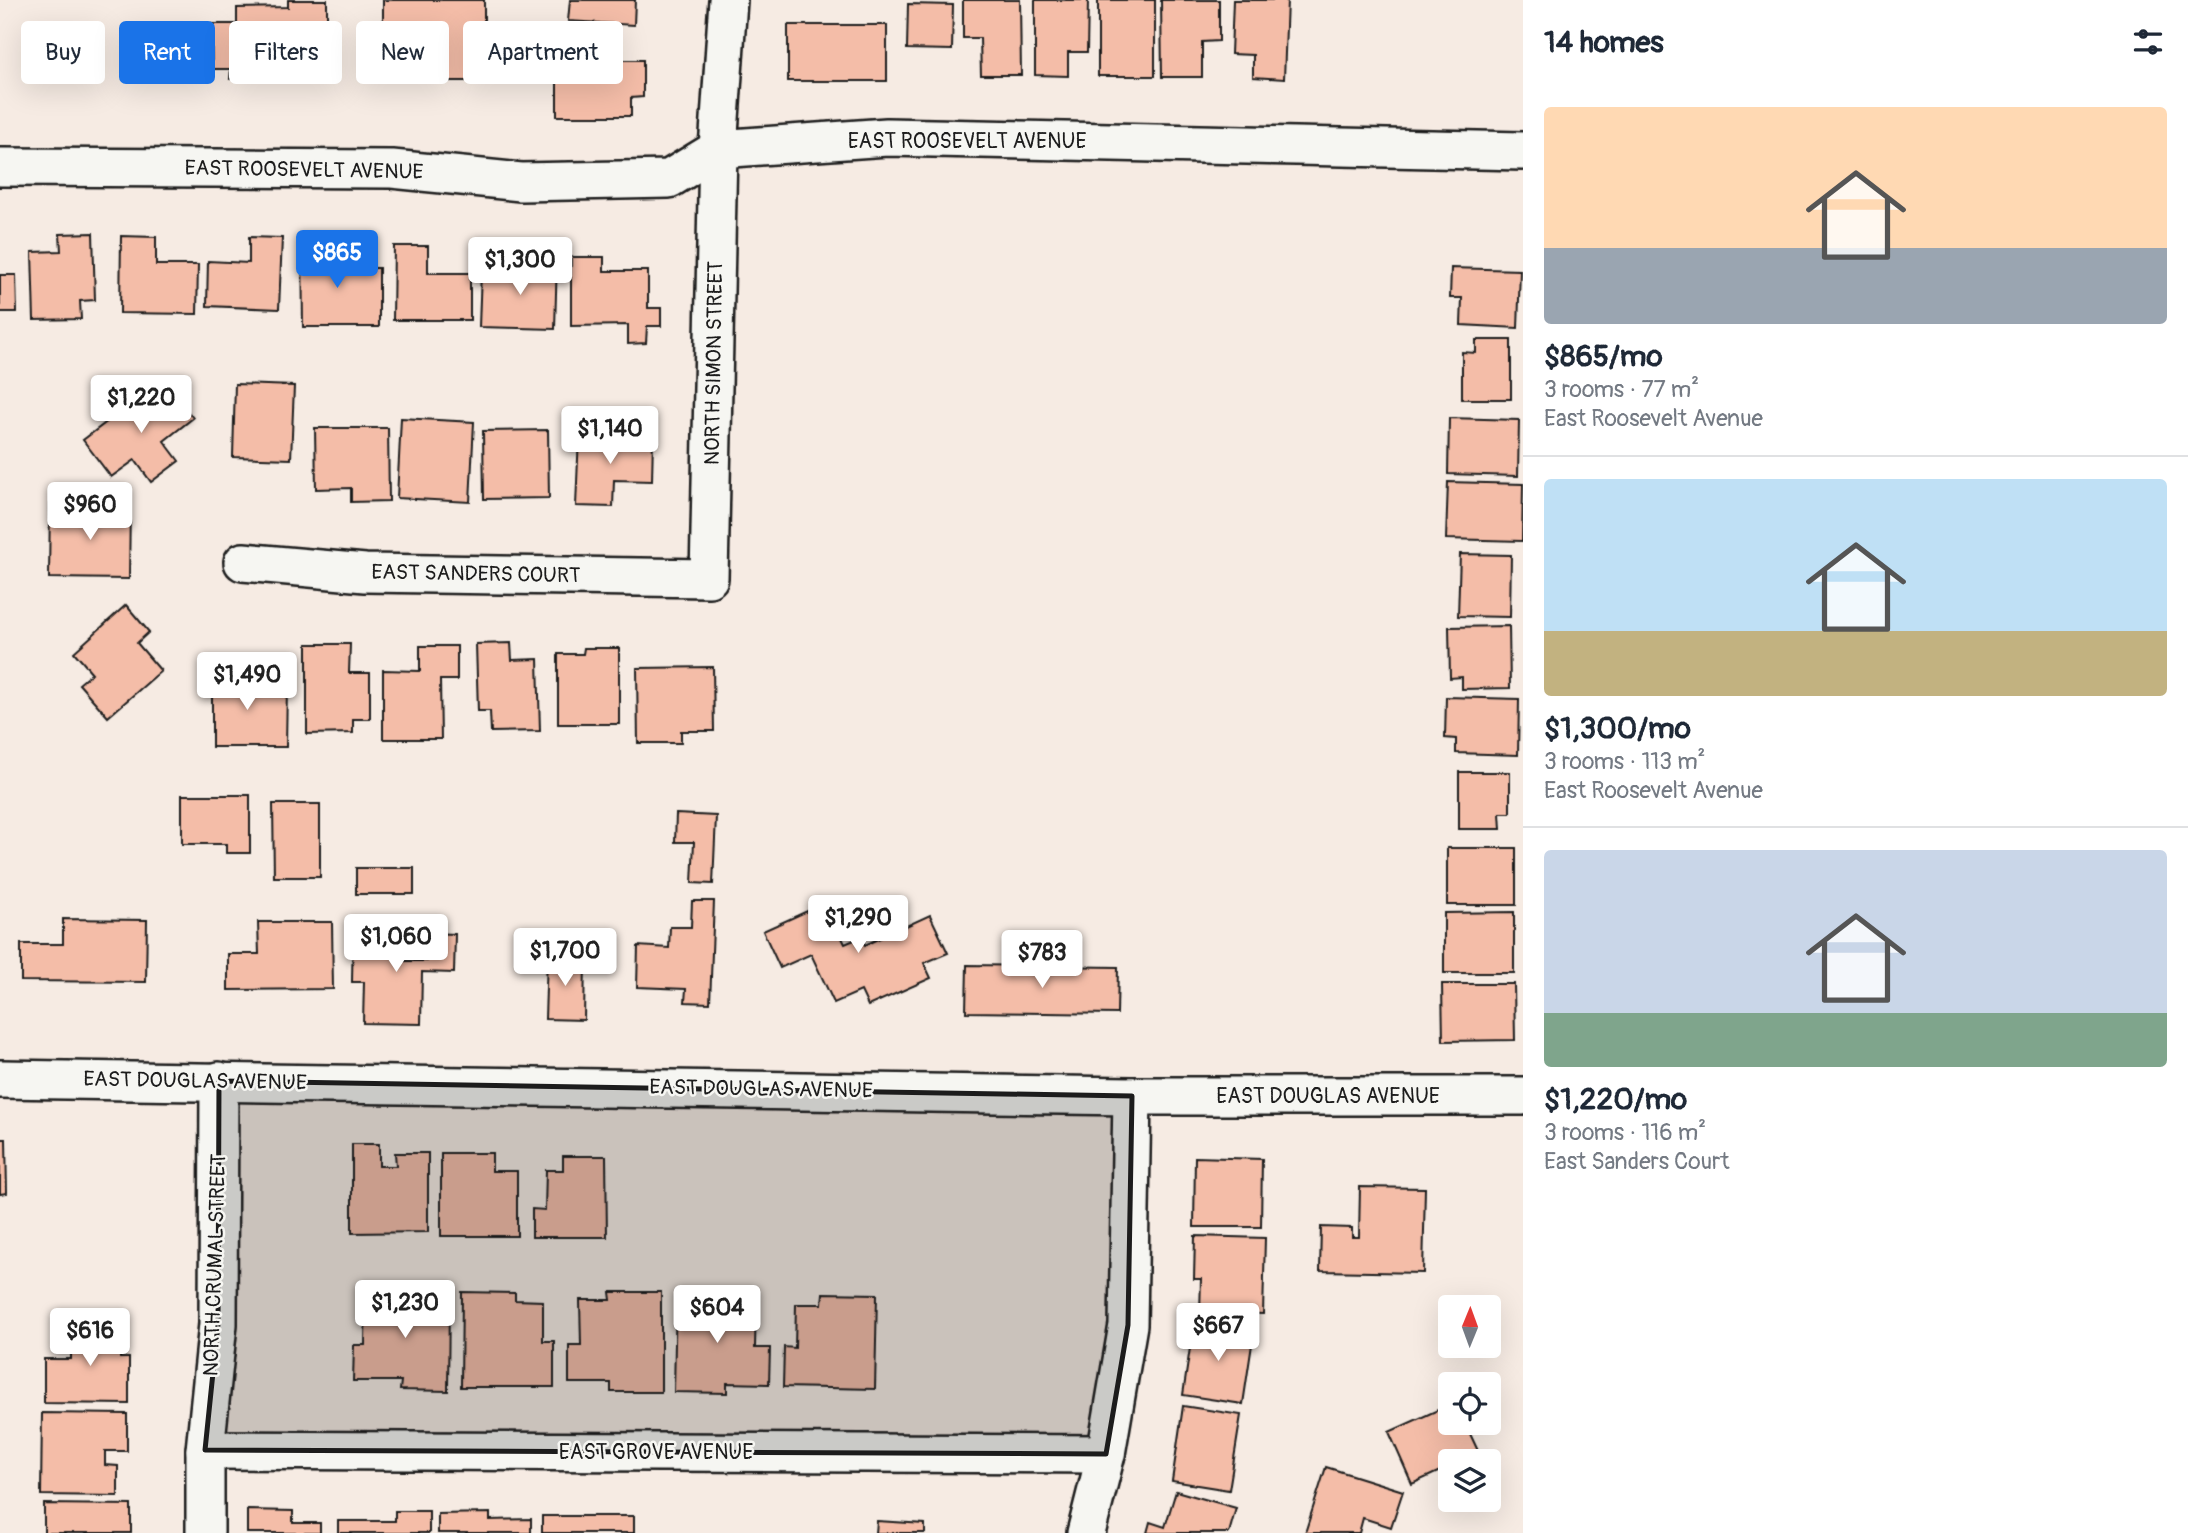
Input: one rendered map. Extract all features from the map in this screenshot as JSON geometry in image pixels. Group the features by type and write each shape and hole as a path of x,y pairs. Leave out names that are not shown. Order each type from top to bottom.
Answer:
{"street":[{"name":"NORTH SIMON STREET","path":"709,578 718,149 728,0"},
{"name":"EAST ROOSEVELT AVENUE","path":"0,167 392,169 521,182 656,180 669,179 718,149 887,136 1523,151"},
{"name":"EAST SANDERS COURT","path":"243,562 365,573 709,578"},
{"name":"EAST DOUGLAS AVENUE","path":"0,1079 1132,1096 1523,1096"},
{"name":"NORTH CRUMAL STREET","path":"205,1533 205,1450 218,1324 219,1081"},
{"path":"1086,1533 1106,1454 1128,1325 1132,1096"},
{"name":"EAST GROVE AVENUE","path":"205,1450 1106,1454"}],"highlighted area":[{"path":"219,1081 1132,1096 1128,1325 1106,1454 205,1450 218,1324"}],"building":[{"path":"288,0 327,0 327,21 237,21 237,8 288,7"},
{"path":"383,0 484,0 484,21 463,21 463,81 449,81 449,21 383,21"},
{"path":"570,0 635,0 634,25 623,24 623,21 568,21"},
{"path":"963,0 1020,0 1021,75 981,75 980,38 963,38"},
{"path":"1035,0 1088,0 1087,52 1068,52 1068,76 1035,75"},
{"path":"1098,0 1155,0 1155,76 1098,76"},
{"path":"1161,0 1219,0 1219,41 1202,42 1202,77 1162,77"},
{"path":"1233,0 1287,0 1284,79 1253,77 1253,55 1231,54"},
{"path":"908,4 953,5 952,50 907,49"},
{"path":"215,24 229,24 229,69 215,69"},
{"path":"788,25 887,25 887,81 788,81"},
{"path":"623,60 643,60 643,97 631,98 631,116 557,116 557,84 623,84"},
{"path":"93,233 95,300 80,301 81,319 34,320 32,252 61,251 60,234"},
{"path":"121,236 156,237 156,265 198,265 197,314 120,313"},
{"path":"249,237 282,238 279,309 207,306 208,261 249,263"},
{"path":"302,240 336,240 336,268 379,268 379,327 303,327"},
{"path":"394,246 428,246 428,273 470,273 470,320 393,320"},
{"path":"526,257 557,258 555,329 479,327 481,271 526,272"},
{"path":"571,257 604,257 604,271 648,271 648,308 661,308 661,326 647,326 646,343 628,344 628,325 571,326"},
{"path":"1451,268 1520,270 1518,328 1461,325 1462,298 1450,298"},
{"path":"0,275 16,275 17,312 0,312"},
{"path":"1476,340 1511,340 1511,399 1462,399 1462,352 1476,353"},
{"path":"167,384 193,418 164,441 179,461 151,482 135,460 111,477 83,440 133,402 137,407"},
{"path":"235,384 294,386 291,459 233,457"},
{"path":"401,418 474,422 470,502 397,498"},
{"path":"1449,418 1519,420 1518,476 1448,474"},
{"path":"315,428 388,428 389,501 351,502 351,488 316,489"},
{"path":"548,430 549,498 484,499 483,431"},
{"path":"579,435 653,438 652,481 614,480 613,507 576,506"},
{"path":"1448,482 1523,484 1522,541 1446,539"},
{"path":"50,504 130,505 129,579 49,578"},
{"path":"1460,554 1511,555 1510,617 1458,616"},
{"path":"126,605 149,632 137,643 161,671 108,717 79,684 92,673 74,652"},
{"path":"1509,626 1510,688 1462,689 1462,677 1450,678 1449,627"},
{"path":"511,643 512,660 538,659 540,731 491,732 490,711 478,711 476,644"},
{"path":"307,644 350,644 349,673 370,673 370,719 353,719 353,733 307,734"},
{"path":"420,646 457,646 457,680 440,680 441,739 383,739 383,670 420,671"},
{"path":"584,648 619,648 619,724 558,724 558,654 583,654"},
{"path":"713,667 714,731 681,731 681,743 638,743 637,668"},
{"path":"212,670 245,671 245,686 287,685 286,747 212,747"},
{"path":"1446,697 1519,699 1518,755 1456,753 1456,739 1445,738"},
{"path":"1459,772 1510,772 1510,813 1500,813 1501,829 1459,829"},
{"path":"182,795 250,795 250,853 226,853 226,844 182,844"},
{"path":"273,804 320,804 320,877 274,877"},
{"path":"676,814 716,816 713,884 692,883 694,842 675,842"},
{"path":"1447,848 1516,848 1516,905 1447,905"},
{"path":"356,868 414,868 414,894 356,894"},
{"path":"692,901 714,901 710,1003 685,1002 686,989 637,987 638,946 669,948 670,927 691,927"},
{"path":"825,903 845,944 861,937 865,945 930,915 948,953 924,963 931,978 868,1006 861,991 834,1003 811,954 780,968 763,931"},
{"path":"1514,912 1514,973 1444,973 1444,913"},
{"path":"63,919 147,920 146,982 21,981 21,944 63,944"},
{"path":"258,922 332,922 333,989 228,990 228,954 259,954"},
{"path":"353,931 406,932 405,961 427,961 428,933 455,934 454,973 422,972 421,1024 363,1023 364,982 352,982"},
{"path":"547,956 585,958 584,1020 545,1019"},
{"path":"967,965 1118,967 1117,1014 966,1012"},
{"path":"1442,984 1514,984 1515,1040 1443,1041"},
{"path":"0,1139 6,1139 7,1193 0,1194"},
{"path":"352,1144 379,1144 379,1166 396,1166 395,1153 428,1153 428,1232 352,1233"},
{"path":"441,1153 492,1153 492,1171 517,1171 517,1236 441,1236"},
{"path":"563,1156 606,1156 607,1237 532,1237 532,1209 545,1210 546,1170 563,1170"},
{"path":"1195,1157 1262,1159 1261,1227 1194,1227"},
{"path":"1360,1187 1425,1188 1423,1273 1320,1271 1321,1227 1352,1228 1352,1237 1359,1237"},
{"path":"1195,1236 1265,1238 1263,1314 1200,1312 1201,1279 1194,1279"},
{"path":"366,1287 430,1288 430,1299 449,1300 448,1391 400,1390 401,1381 353,1381 354,1345 365,1345"},
{"path":"462,1292 515,1293 515,1300 543,1301 543,1341 554,1341 554,1387 461,1387"},
{"path":"610,1292 661,1292 661,1392 611,1392 611,1383 569,1383 569,1345 581,1345 580,1300 611,1300"},
{"path":"676,1293 728,1294 728,1302 756,1303 755,1348 770,1348 769,1384 727,1383 727,1393 674,1392"},
{"path":"823,1293 877,1294 875,1389 783,1387 784,1347 795,1348 796,1304 822,1304"},
{"path":"1194,1321 1254,1331 1243,1404 1183,1395"},
{"path":"71,1322 120,1322 120,1358 129,1358 129,1404 44,1403 44,1359 71,1359"},
{"path":"1183,1406 1241,1415 1229,1490 1172,1481"},
{"path":"1438,1410 1438,1435 1471,1435 1477,1449 1438,1449 1438,1472 1412,1484 1389,1432"},
{"path":"42,1413 127,1414 127,1451 105,1451 105,1465 118,1466 118,1496 41,1495"},
{"path":"1326,1467 1403,1491 1391,1527 1363,1518 1359,1533 1305,1533"},
{"path":"1176,1491 1236,1508 1229,1533 1147,1533 1150,1522 1165,1527"},
{"path":"44,1504 131,1505 131,1533 44,1533"},
{"path":"247,1510 293,1511 293,1523 320,1523 320,1533 247,1533"},
{"path":"395,1511 429,1511 429,1533 338,1533 338,1521 395,1521"},
{"path":"490,1513 490,1520 531,1519 531,1533 438,1533 438,1514"},
{"path":"542,1516 634,1516 634,1533 542,1533"},
{"path":"877,1521 925,1524 925,1533 876,1533"}]}
